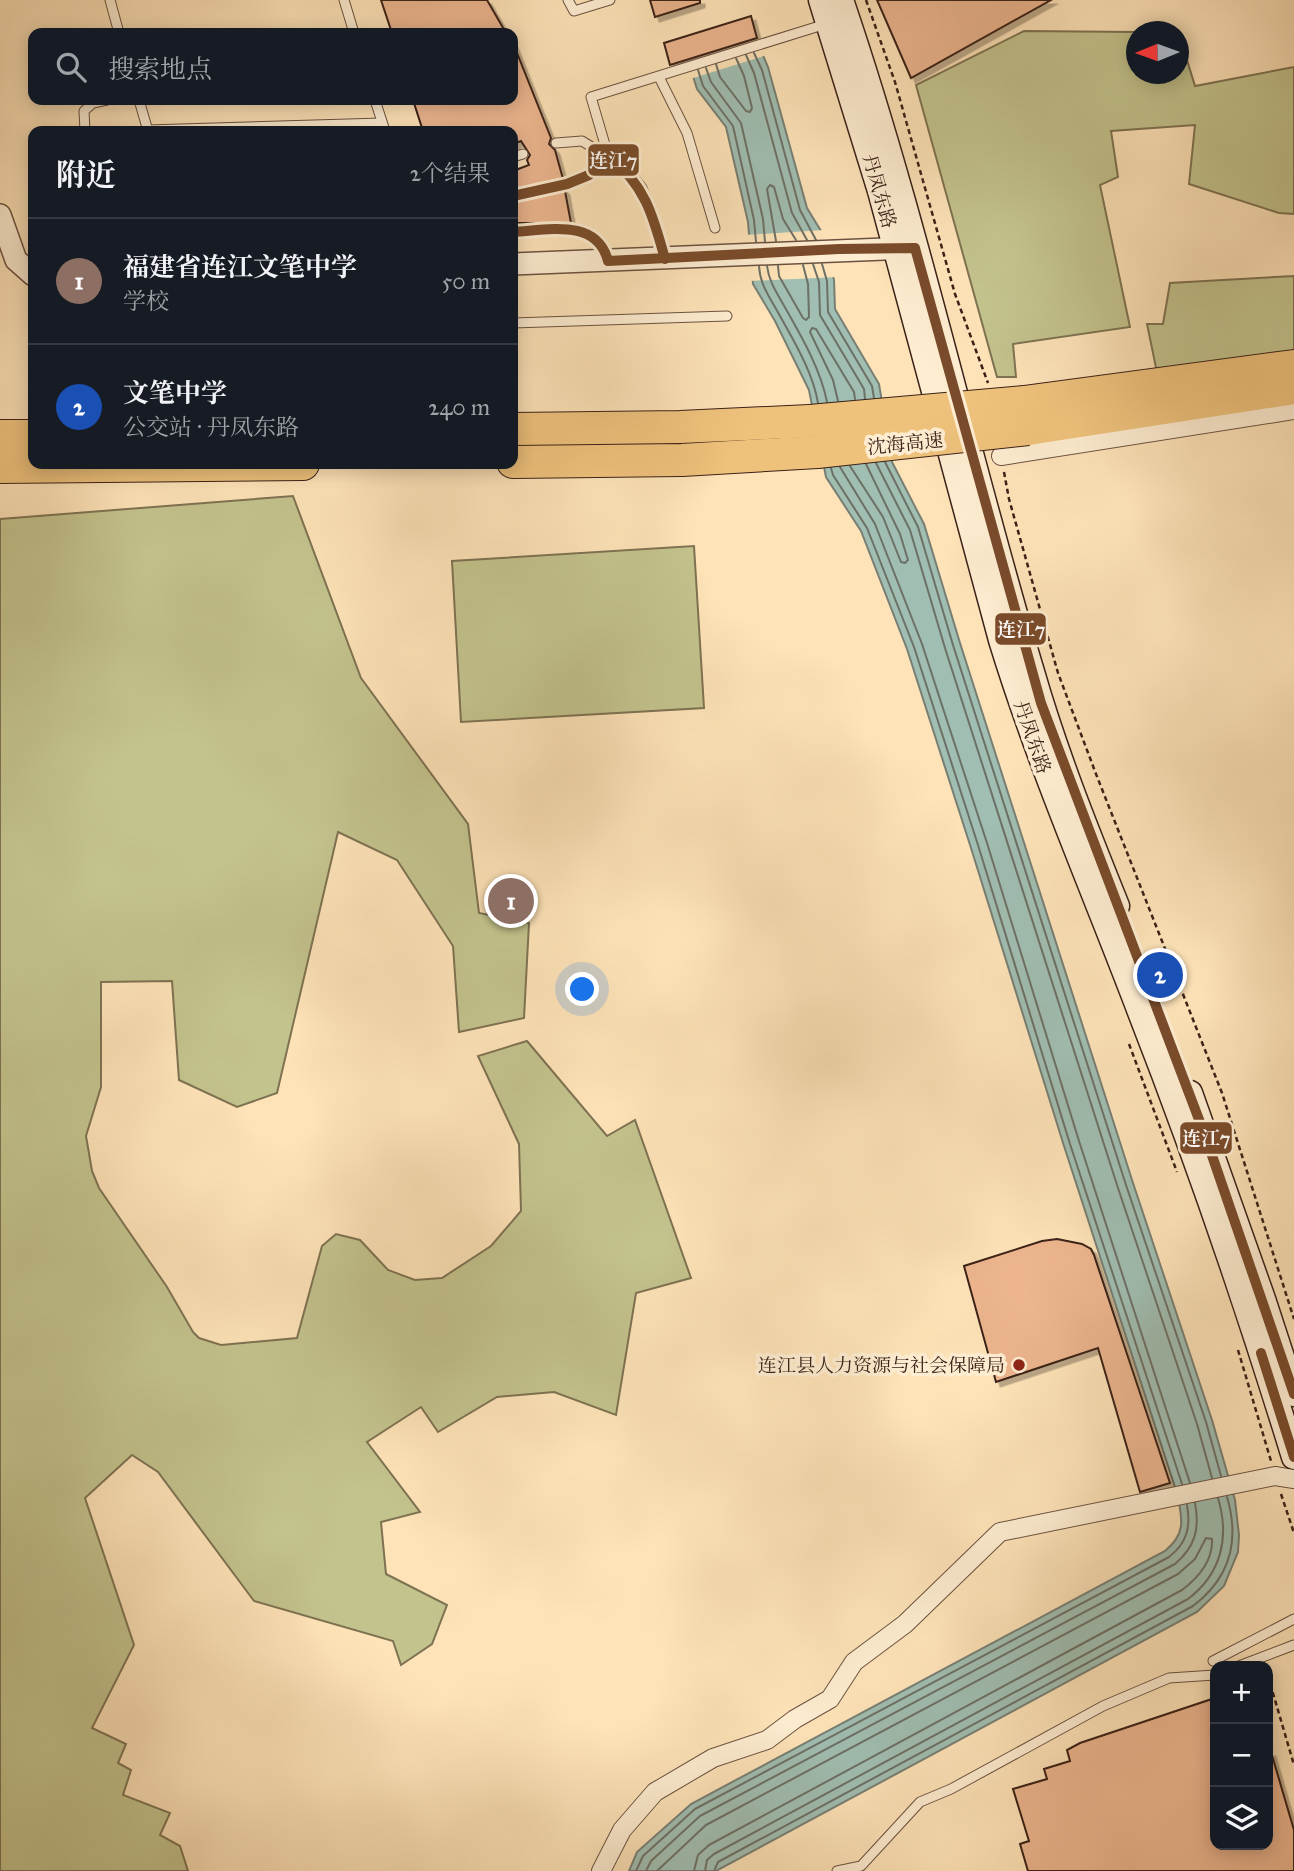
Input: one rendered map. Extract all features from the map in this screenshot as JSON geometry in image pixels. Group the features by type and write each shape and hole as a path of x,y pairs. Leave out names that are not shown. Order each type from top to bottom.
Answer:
{"highway":[{"name":"沈海高速","path":"518,429 680,427 810,421 1024,402 1294,366"},
{"name":"沈海高速","path":"518,462 682,460 817,452 1028,429 1294,388"},
{"path":"0,436 28,436"},
{"path":"0,467 28,467"}],"main road":[{"name":"丹凤东路","path":"821,0 905,248 979,485 1041,703 1202,1125 1294,1394"},
{"name":"丹凤东路","path":"841,0 870,92 905,248 998,626 1022,706 1059,808 1176,1105 1230,1257 1294,1457"}],"street":[{"path":"0,215 16,260 28,271"},
{"path":"518,264 905,248"},
{"path":"1001,456 1294,410"},
{"path":"601,1871 622,1830 655,1792 713,1758 767,1740 795,1719 830,1699 854,1662 905,1624 1000,1532 1275,1476 1294,1479"}],"lane":[{"path":"110,0 118,28"},
{"path":"344,0 352,28"},
{"path":"568,0 574,11 610,0"},
{"path":"608,155 592,97 829,23"},
{"path":"659,77 687,133 715,229"},
{"path":"85,126 84,111 91,105"},
{"path":"140,105 147,126"},
{"path":"377,105 384,126"},
{"path":"556,143 582,141 626,168 642,188 666,259"},
{"path":"518,156 523,154"},
{"path":"567,184 589,175 608,155"},
{"path":"518,232 578,231 596,237 604,248 608,261"},
{"path":"518,323 727,316"},
{"path":"1213,1661 1294,1619"},
{"path":"1252,1661 1294,1645"},
{"path":"837,1871 861,1866 920,1802 951,1789 1103,1706 1169,1678 1210,1675"}],"path":[{"path":"866,0 895,82 954,295 990,391"},
{"path":"1001,456 1009,499 1058,673 1222,1093 1294,1319"},
{"path":"1273,1693 1294,1765"}],"green space":[{"path":"1024,31 1126,32 1126,84 1189,84 1189,66 1195,86 1294,67 1294,214 1279,213 1189,184 1195,125 1111,131 1118,177 1100,185 1130,327 1013,344 1016,377 997,377 916,85"},
{"path":"1294,276 1294,401 1167,421 1147,324 1163,324 1170,283"},
{"path":"293,496 361,678 468,824 479,913 529,923 524,1018 459,1032 453,946 397,860 338,832 277,1093 237,1107 179,1080 172,981 101,982 101,1087 86,1136 92,1171 99,1188 199,1338 221,1345 297,1338 322,1246 336,1234 360,1240 388,1270 415,1280 442,1278 491,1246 521,1211 519,1144 478,1056 527,1041 607,1136 635,1120 691,1278 636,1293 616,1415 554,1392 497,1397 438,1432 421,1407 367,1442 420,1512 381,1522 386,1574 447,1605 432,1644 401,1665 393,1641 254,1601 158,1472 132,1455 85,1498 134,1645 92,1728 126,1744 118,1763 131,1770 123,1795 170,1813 160,1835 180,1846 188,1871 0,1871 0,519"},
{"path":"694,546 704,708 461,722 452,561"}],"water":[{"path":"669,0 739,0 768,67 807,208 821,231 834,280 835,309 879,384 892,462 924,524 1133,1183 1212,1420 1235,1500 1239,1535 1238,1552 1224,1586 1197,1612 716,1871 629,1871 637,1852 691,1804 1165,1551 1177,1538 1181,1518 1177,1493 907,649 861,531 826,477 809,390 775,321 753,284 748,222 726,127 697,89"}],"pier":[{"path":"665,0 743,0 767,55 690,79"},
{"path":"824,230 837,277 749,281 745,235"}],"building":[{"path":"381,0 487,0 503,28 390,28"},
{"path":"650,0 700,0 700,3 655,17"},
{"path":"877,0 1051,0 911,78"},
{"path":"751,16 757,38 670,65 664,43"},
{"path":"518,56 551,138 549,144 555,150 563,179 560,186 565,191 571,223 518,223 518,169 529,165 527,160 530,155 521,141 518,142 518,126 421,126 415,105 518,105"},
{"name":"连江县人力资源与社会保障局","path":"1057,1239 1082,1244 1091,1249 1094,1255 1170,1483 1140,1492 1098,1348 996,1382 964,1266 1042,1241"},
{"path":"1210,1700 1210,1850 1273,1850 1273,1759 1294,1830 1294,1871 1028,1871 1020,1844 1029,1841 1013,1789 1047,1779 1044,1769 1070,1761 1067,1750 1080,1743"}],"transit line":[{"name":"连江7","path":"518,195 567,184 589,175 608,155 621,166 639,189 656,228 665,259"},
{"name":"连江7","path":"518,232 556,229 582,232 602,247 608,261 839,249 915,248 1041,703 1206,1138 1294,1394"},
{"name":"连江7","path":"1261,1353 1294,1457"}],"place":[{"name":"福建省连江文笔中学","path":"511,901"},
{"name":"文笔中学","path":"1160,975"},
{"name":"连江县人力资源与社会保障局","path":"1019,1365"}]}
